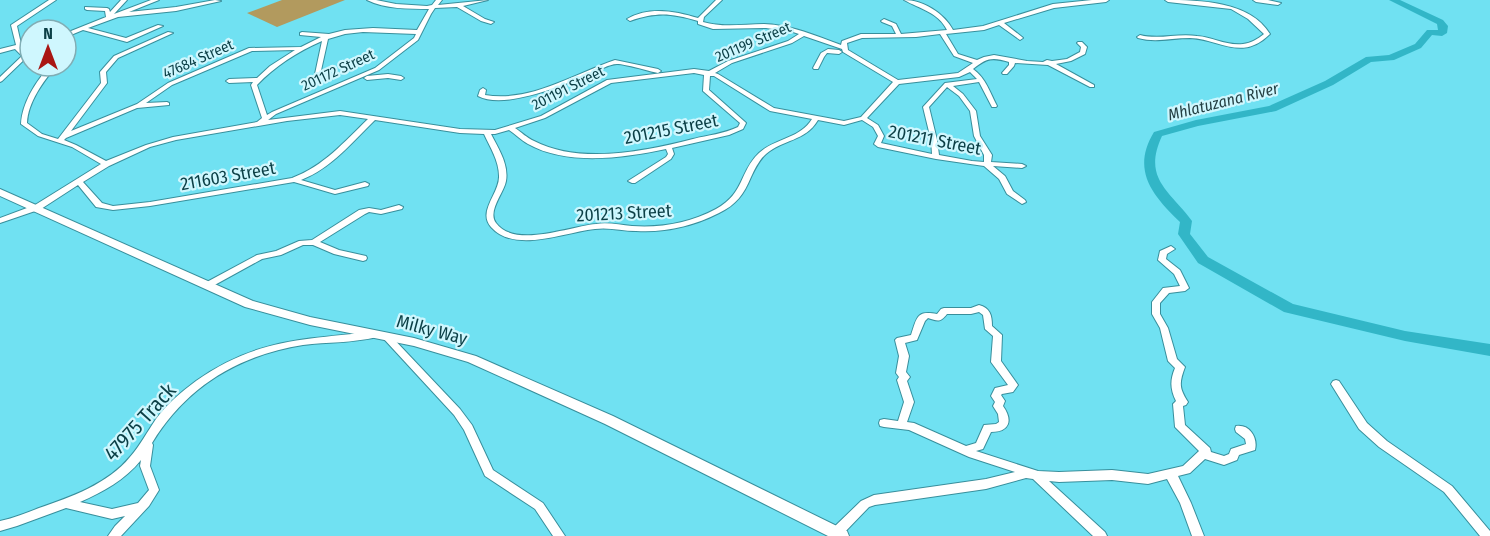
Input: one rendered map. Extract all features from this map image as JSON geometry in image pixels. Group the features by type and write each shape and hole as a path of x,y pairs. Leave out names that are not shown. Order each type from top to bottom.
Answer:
{"street":[{"path":"0,80 25,56 17,47 14,25 54,0"},
{"path":"108,18 124,0"},
{"path":"78,31 156,0"},
{"path":"370,0 388,4 435,7 485,0"},
{"name":"201172 Street","path":"262,121 384,65 412,42 439,0"},
{"path":"699,20 719,0"},
{"path":"907,0 940,16 948,23 950,30"},
{"path":"843,48 844,42 856,37 984,28 1053,6 1106,0"},
{"path":"1140,37 1159,41 1174,36 1194,37 1240,46 1255,43 1267,34 1264,28 1233,3 1205,6 1168,0"},
{"path":"1256,0 1278,3"},
{"path":"119,15 176,9 218,1"},
{"path":"458,5 483,20 491,22"},
{"path":"87,8 107,10 108,18"},
{"path":"630,19 661,11 699,20 700,23 713,27 766,26 804,33 843,48 897,82 951,76 971,70 976,62"},
{"path":"884,21 894,25 899,35"},
{"path":"1001,24 1020,38"},
{"path":"84,29 127,40 160,26"},
{"path":"262,121 254,86 279,62 328,37 363,30 419,32"},
{"path":"942,32 956,55 976,62 994,57 1012,61 1066,60 1081,56 1084,51 1080,43"},
{"path":"61,139 101,87 104,82 104,70 114,58 170,33"},
{"name":"201199 Street","path":"709,73 730,62 790,42 804,33"},
{"path":"302,34 328,37"},
{"path":"318,74 328,37"},
{"path":"0,51 17,47"},
{"name":"47684 Street","path":"138,106 170,84 250,49 308,47"},
{"path":"816,68 819,57 828,51 851,54"},
{"path":"1005,73 1012,65 1012,61"},
{"path":"483,90 481,96 487,98 518,96 554,87 615,62 670,74"},
{"path":"1047,62 1051,67 1092,86"},
{"path":"971,70 978,75 994,106"},
{"path":"709,73 772,111 815,120 844,123 863,118 897,82"},
{"name":"201191 Street","path":"0,220 38,207 106,164 166,140 262,121 334,113 487,133 512,129 543,117 609,81 670,74 709,73"},
{"name":"201215 Street","path":"512,129 538,147 593,156 669,148 730,133 742,125 742,121 706,91 709,73"},
{"path":"349,83 383,76 401,78"},
{"path":"43,78 23,121 27,127 61,139 106,164"},
{"path":"229,81 259,80"},
{"path":"936,157 926,107 947,84 981,80"},
{"path":"947,84 962,95 974,113 977,136 988,155 987,165 1002,178 1011,194 1022,202"},
{"path":"61,139 138,106 167,104"},
{"name":"201211 Street","path":"863,118 874,124 880,131 881,136 877,144 879,145 987,165 1022,165"},
{"name":"211603 Street","path":"78,181 99,205 113,208 294,180 329,163 372,119"},
{"name":"201213 Street","path":"487,133 503,173 503,182 490,214 490,221 497,229 512,235 538,237 590,227 612,225 644,230 677,226 700,220 735,199 750,170 763,153 804,133 815,120"},
{"path":"632,181 669,158 671,154 669,148"},
{"path":"294,180 335,192 365,184"},
{"name":"Milky Way","path":"0,192 38,207 249,304 310,321 438,348 499,370 609,420 839,534"},
{"path":"208,285 260,257 278,253 302,243 314,242 369,210 381,212 399,207"},
{"path":"314,242 337,252 363,258"},
{"path":"884,423 910,426 968,452 1035,474 1059,477 1112,475 1143,479 1186,470 1206,451 1180,427 1178,404 1184,402 1178,398 1174,383 1179,367 1173,361 1164,328 1156,314 1156,302 1166,290 1185,288 1177,273 1162,261 1163,253 1171,249"},
{"path":"901,425 909,402 902,380 905,377 901,368 904,356 900,340 914,338 921,318 926,315 939,318 944,311 949,310 973,312 979,308 984,310 988,316 988,327 998,335 996,362 1013,385 1010,389 998,391 996,396 1000,401 998,406 1003,413 1004,424 997,428 988,428 979,446 970,448 968,452"},
{"path":"382,335 457,412 468,428 489,473 539,506 559,536"},
{"name":"47975 Track","path":"0,526 67,504 84,496 128,467 164,417 186,394 244,357 313,340 382,335"},
{"path":"1336,384 1363,426 1383,444 1448,489 1487,536"},
{"path":"1203,454 1224,461 1233,457 1235,452 1251,447 1250,437 1240,429"},
{"path":"114,536 124,523 144,505 154,490 144,460 149,439"},
{"path":"1169,473 1179,484 1179,494 1192,517 1198,536"},
{"path":"839,534 865,504 874,500 1035,474"},
{"path":"1035,474 1101,536"},
{"path":"67,504 112,514 134,511 144,505"}],"shaded area":[{"path":"282,0 345,0 277,27 247,13"}],"waterway":[{"name":"Mhlatuzana River","path":"1393,0 1440,22 1443,26 1442,33 1430,32 1418,46 1391,58 1369,59 1329,83 1272,109 1196,123 1158,134 1151,147 1149,159 1153,182 1167,202 1186,221 1184,234 1203,260 1289,308 1405,336 1490,350"}]}
